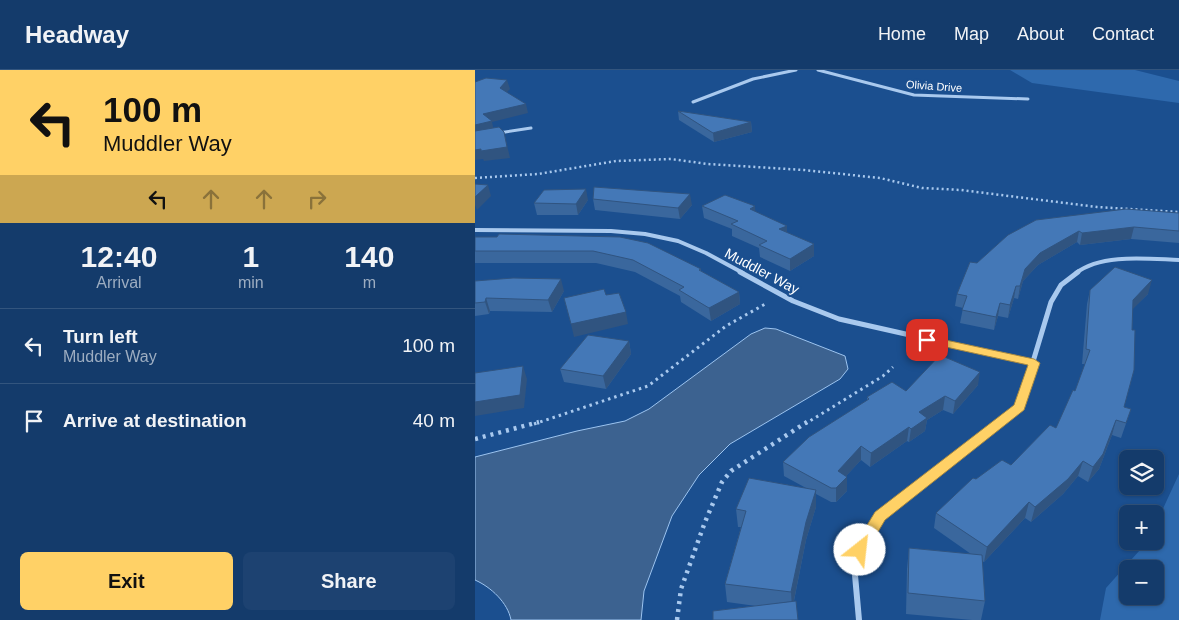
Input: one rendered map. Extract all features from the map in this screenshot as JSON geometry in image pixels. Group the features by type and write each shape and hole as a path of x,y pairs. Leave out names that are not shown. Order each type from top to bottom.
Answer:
{"street":[{"path":"693,102 745,81 796,70"},
{"name":"Olivia Drive","path":"818,70 907,94 1028,99"},
{"path":"496,134 531,128"},
{"name":"Muddler Way","path":"475,230 611,231 645,234 678,241 706,253 793,301 839,319 1034,363"},
{"path":"859,620 855,575 861,545 880,516 1019,408 1051,302 1061,285 1079,270 1106,262 1133,258 1179,260"}],"path":[{"path":"475,178 538,174 616,161 671,159 708,164 804,170 880,178 922,188 969,191 1097,207 1179,212"},
{"path":"475,439 557,417 648,386 726,326 767,303"},
{"path":"677,620 681,589 705,522 722,482 731,471 883,376 893,367"}],"shaded area":[{"path":"1010,70 1135,70 1179,81 1179,103 1032,83"},
{"path":"765,328 776,329 845,356 848,369 840,379 730,444 699,475 672,516 644,591 641,620 511,620 503,602 498,596 475,580 475,457 625,421 649,409 751,334"},
{"path":"1179,474 1179,620 1100,620 1106,588 1119,573 1119,605 1164,605 1164,560 1131,560 1140,550 1164,550 1164,506"}],"building":[{"path":"486,78 507,80 500,88 526,104 483,114 492,121 475,125 475,82"},
{"path":"678,111 751,122 713,133"},
{"path":"499,127 504,132 507,147 481,151 481,149 475,150 475,131"},
{"path":"475,184 488,185 475,197"},
{"path":"594,187 690,194 678,208 593,199"},
{"path":"586,189 576,204 534,203 544,190"},
{"path":"725,195 755,206 750,209 787,226 779,229 814,244 790,259 759,245 767,241 731,224 738,221 702,206"},
{"path":"1126,209 1179,213 1179,231 1134,227 1082,233 1079,231 1040,253 1025,269 1020,286 1016,286 1010,305 1000,303 996,317 962,310 967,296 957,294 970,262 977,263 1008,235 1036,220"},
{"path":"499,234 620,237 648,243 701,269 699,270 739,292 709,308 679,290 684,287 633,260 593,251 475,251 475,237 497,237"},
{"path":"1115,267 1152,280 1133,300 1132,330 1135,330 1134,370 1124,407 1131,409 1126,423 1116,420 1103,454 1093,467 1083,461 1068,479 1035,507 1029,502 987,547 936,513 973,478 976,479 1002,460 1011,465 1050,425 1056,428 1073,390 1075,391 1090,350 1086,349 1090,290"},
{"path":"513,278 561,279 548,300 486,298 485,302 475,303 475,281"},
{"path":"604,289 606,295 619,293 626,312 571,324 564,298"},
{"path":"588,335 629,341 603,376 560,369"},
{"path":"940,355 980,372 955,401 945,396 919,412 927,418 911,429 909,427 871,453 861,446 838,471 847,477 836,488 831,488 783,462 809,437 892,382 906,391"},
{"path":"523,366 520,395 475,402 475,373"},
{"path":"749,478 816,490 806,522 791,592 725,584 746,511 736,509"},
{"path":"909,548 982,555 985,601 908,593"},
{"path":"796,601 798,620 713,620 713,611"}],"route":[{"path":"860,550 861,545 880,516 1019,408 1034,363 927,340"}]}
